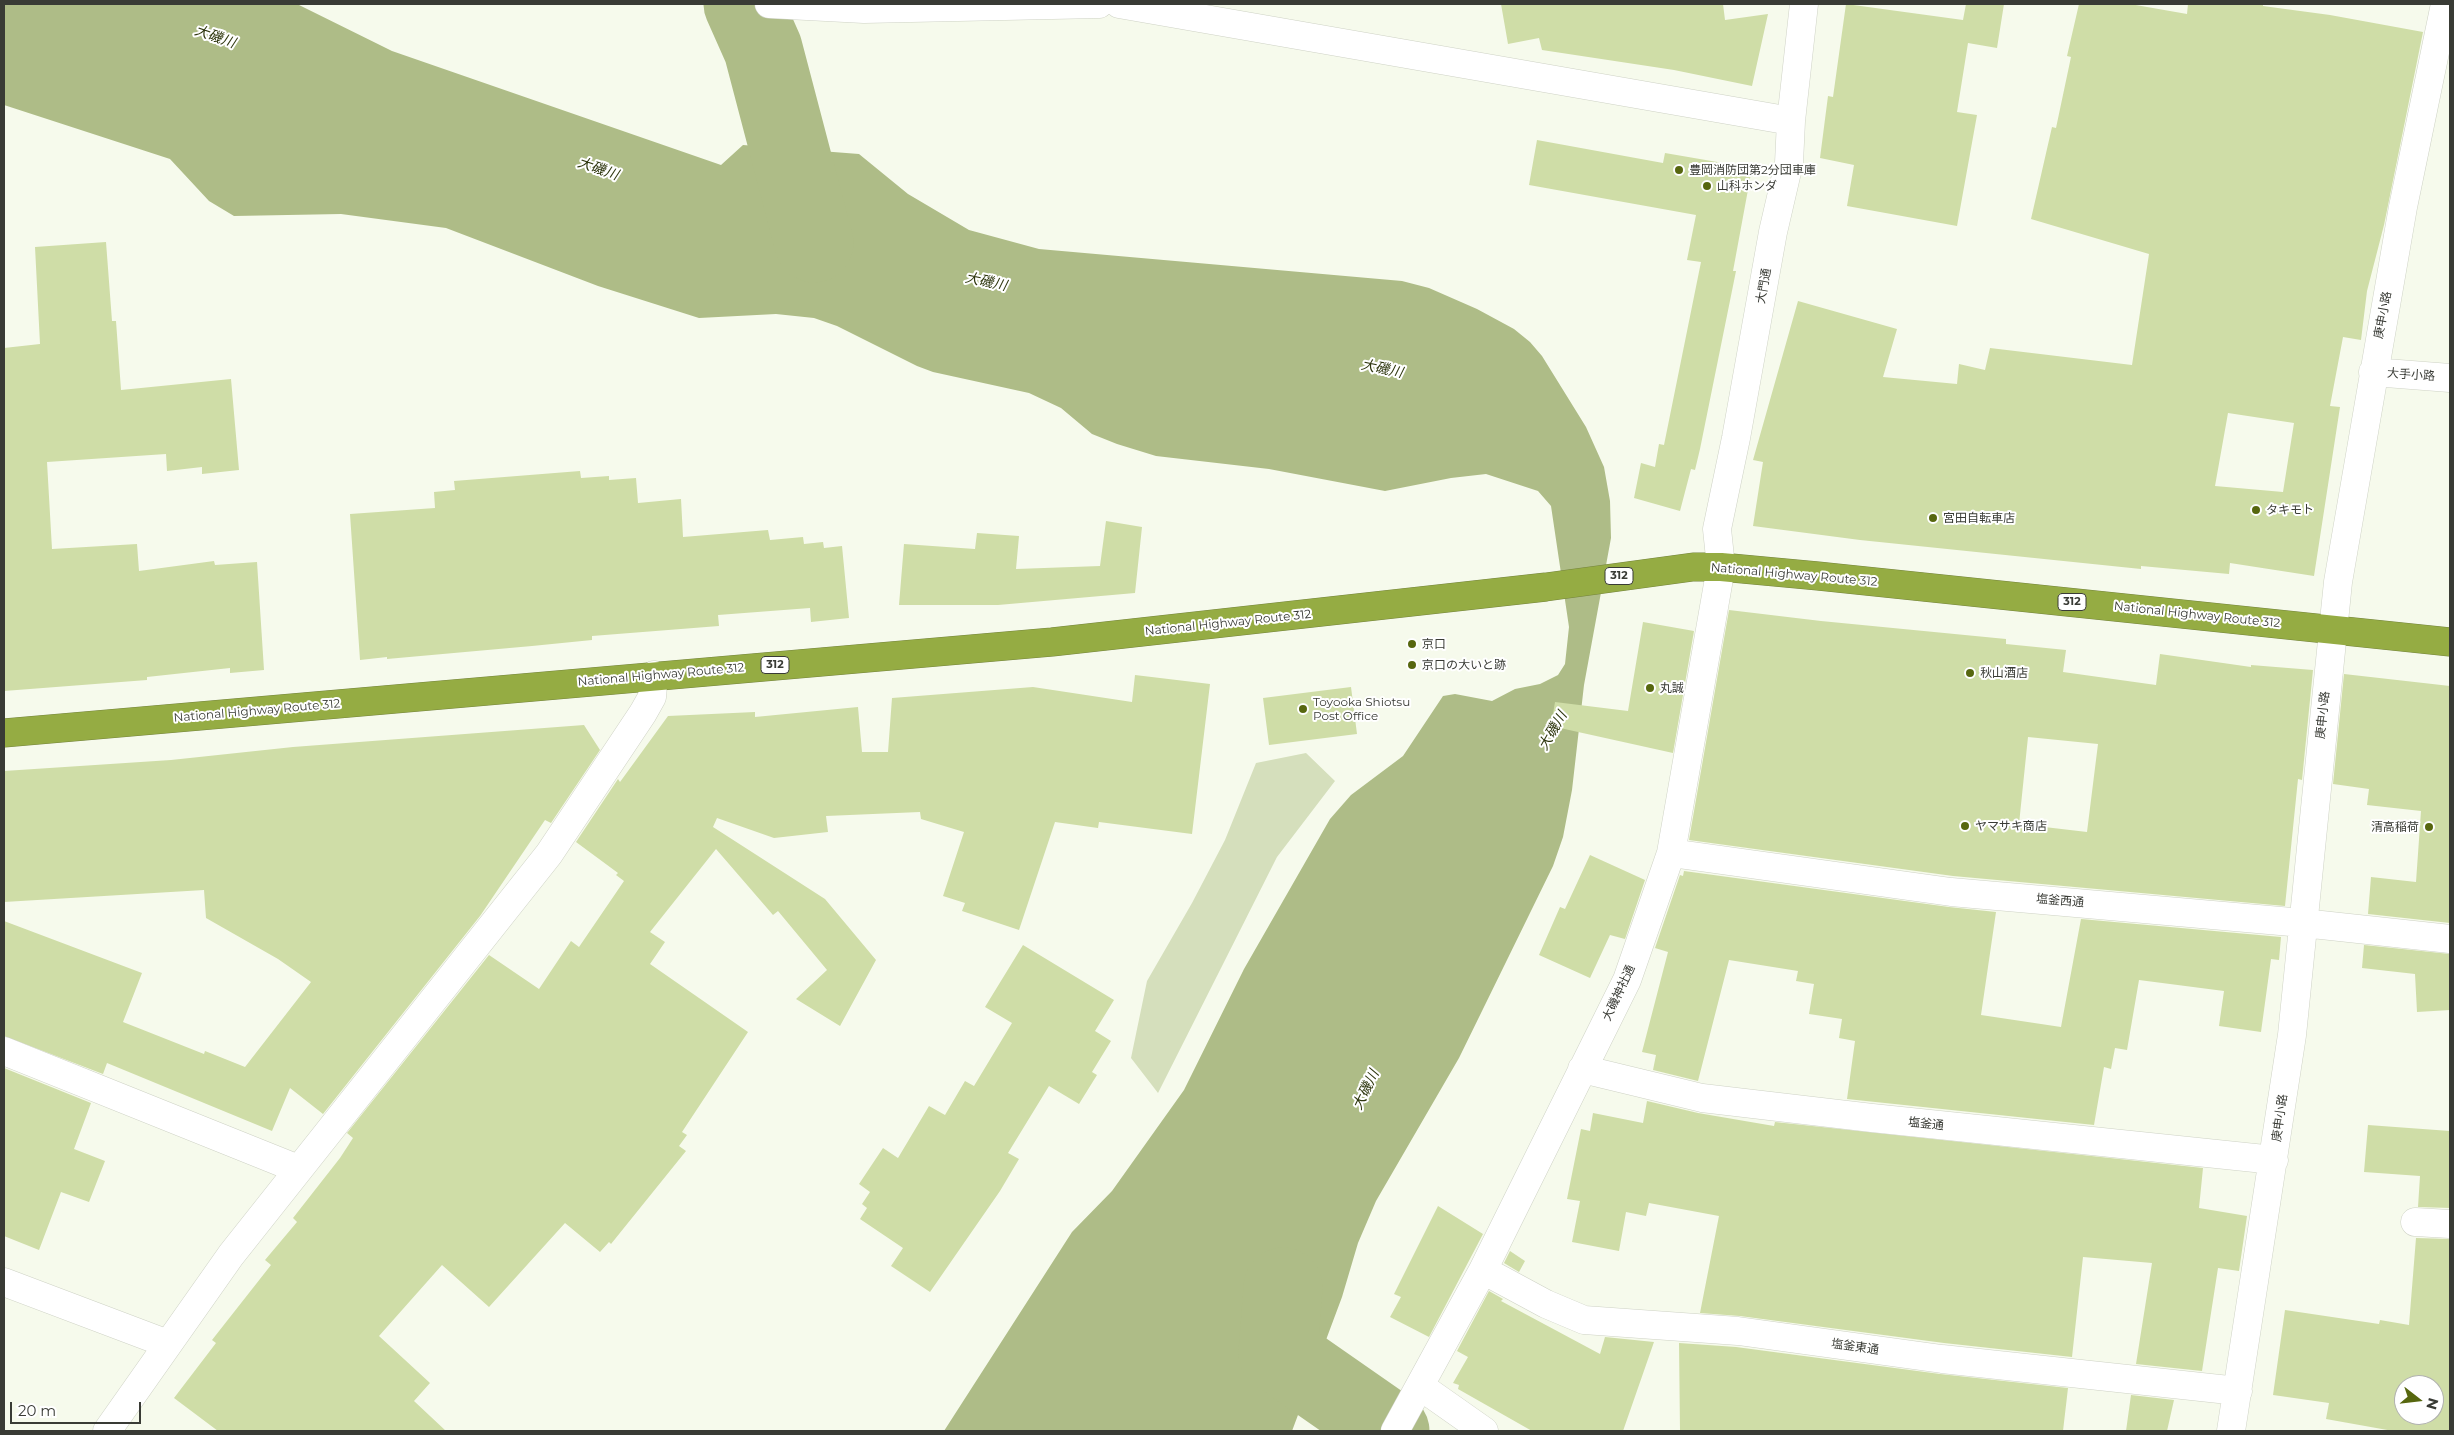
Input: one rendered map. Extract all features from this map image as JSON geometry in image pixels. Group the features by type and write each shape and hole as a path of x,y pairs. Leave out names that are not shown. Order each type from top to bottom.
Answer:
{"highway":[{"name":"National Highway Route 312","path":"4,733 654,675 1052,642 1546,587 1693,567 1721,567 2450,642"}],"street":[{"path":"778,5 864,9 912,6 1100,4"},
{"name":"大門通","path":"1721,567 1717,528 1736,438 1773,232 1789,163 1804,4"},
{"name":"庚申小路","path":"2231,1431 2292,1035 2338,582 2403,207 2445,4"},
{"path":"1128,5 1792,121"},
{"name":"大手小路","path":"2373,372 2450,378"},
{"name":"大磯神社通","path":"1395,1431 1483,1270 1627,980 1671,853 1721,567"},
{"path":"106,1431 231,1255 549,854 643,714 652,697 654,675"},
{"name":"塩釜西通","path":"1671,853 1951,892 2304,923 2450,939"},
{"path":"4,1051 298,1169"},
{"name":"塩釜通","path":"1582,1069 1702,1098 1872,1118 2274,1160"},
{"path":"2416,1222 2450,1224"},
{"name":"塩釜東通","path":"1483,1270 1546,1304 1584,1320 1738,1331 1942,1359 2238,1391"},
{"path":"4,1282 168,1344"},
{"path":"1420,1386 1484,1431"}],"shaded area":[{"path":"1306,753 1335,781 1277,857 1158,1093 1131,1058 1147,981 1192,903 1225,840 1256,763"}],"water":[{"path":"4,4 297,4 392,51 721,165 743,145 859,154 908,194 969,230 1039,249 1402,281 1429,288 1477,309 1514,329 1530,342 1542,356 1586,427 1604,467 1610,501 1611,538 1584,685 1572,790 1563,837 1553,866 1459,1058 1376,1201 1358,1243 1342,1297 1292,1431 944,1431 1072,1232 1112,1191 1184,1090 1244,969 1330,819 1351,795 1403,756 1443,696 1455,694 1492,701 1515,689 1540,684 1558,675 1565,664 1569,627 1551,506 1538,491 1486,474 1451,478 1385,491 1269,469 1156,456 1092,434 1061,408 1029,393 933,372 917,366 837,326 814,318 776,314 699,318 598,286 446,228 341,214 234,216 209,201 170,159 4,105"}],"building":[{"path":"1501,4 1723,4 1725,20 1768,14 1752,86 1674,70 1542,50 1539,38 1508,44"},
{"path":"1846,4 1963,20 1966,4 2004,4 1997,48 1968,43 1957,112 1977,115 1957,226 1847,206 1854,165 1820,158 1828,96 1833,97"},
{"path":"2079,4 2130,4 2187,14 2188,4 2263,4 2263,6 2330,15 2423,32 2384,225 2367,291 2361,340 2343,337 2330,406 2340,407 2314,576 2230,563 2229,574 2141,566 2141,569 1860,540 1753,526 1763,462 1753,460 1798,301 1897,329 1883,377 1957,384 1959,364 1985,370 1990,348 2132,365 2149,254 2031,219 2052,127 2056,128 2071,57 2067,56","holes":["2228,413 2294,423 2283,492 2215,486"]},
{"path":"1537,140 1663,163 1665,153 1752,168 1733,271 1736,271 1700,449 1695,470 1691,469 1680,511 1634,498 1641,463 1655,467 1659,444 1664,445 1701,262 1687,260 1696,215 1529,185"},
{"path":"106,242 112,321 116,321 121,390 231,379 239,470 202,474 202,467 167,471 166,454 47,462 52,549 137,544 139,571 214,561 215,565 257,562 264,670 230,673 230,668 147,677 147,680 4,691 4,348 40,344 35,247"},
{"path":"580,471 581,478 609,476 609,480 636,478 638,503 681,499 683,537 768,530 770,540 803,537 804,544 823,542 824,548 842,546 849,618 811,622 810,608 718,615 719,626 592,636 592,640 532,646 360,660 350,514 435,508 434,492 455,490 454,481"},
{"path":"1106,521 1142,527 1135,593 998,605 899,605 904,544 975,549 977,533 1019,536 1016,569 1100,566"},
{"path":"1729,610 2006,639 2006,644 2066,650 2063,672 2156,685 2160,654 2251,667 2251,665 2313,670 2302,780 2298,779 2285,906 1953,876 1689,840","holes":["2028,737 2098,744 2087,832 2019,824"]},
{"path":"1643,622 1694,631 1673,753 1551,726 1555,702 1628,711"},
{"path":"2344,674 2450,686 2450,923 2368,914 2371,877 2416,882 2421,811 2367,805 2369,789 2333,784"},
{"path":"1135,675 1210,684 1192,834 1099,822 1098,828 1055,822 1019,930 962,911 965,903 943,896 964,832 921,819 920,812 826,816 828,832 774,838 717,818 713,827 825,899 876,960 840,1026 796,999 827,970 778,911 773,915 716,849 650,932 665,942 650,964 748,1032 682,1132 687,1135 679,1146 686,1151 611,1244 609,1242 600,1252 565,1223 489,1307 442,1265 379,1336 430,1383 414,1401 446,1431 218,1431 174,1398 216,1343 212,1340 271,1265 265,1260 297,1222 293,1218 340,1158 353,1138 347,1133 489,955 539,989 571,941 579,947 624,881 616,875 618,873 576,842 618,779 620,782 668,716 755,712 755,717 858,707 862,752 888,752 892,698 1033,687 1132,702"},
{"path":"1351,687 1357,734 1269,745 1263,698"},
{"path":"584,725 600,750 551,823 545,820 480,916 323,1114 290,1088 272,1131 107,1063 103,1074 4,1036 4,921 142,973 123,1022 204,1054 205,1051 245,1067 311,982 278,959 206,918 204,890 4,902 4,771 171,760 293,747"},
{"path":"1590,855 1645,880 1625,939 1610,935 1590,978 1539,955 1560,907 1565,909"},
{"path":"1684,871 1996,912 1981,1015 2061,1027 2081,919 2281,937 2279,960 2271,959 2261,1032 2219,1026 2224,991 2139,980 2127,1050 2115,1048 2111,1069 2104,1067 2094,1125 1847,1099 1855,1041 1839,1038 1842,1019 1809,1014 1814,984 1796,981 1798,971 1729,960 1698,1081 1653,1070 1656,1055 1642,1052 1668,952 1655,948 1680,875 1683,876"},
{"path":"1023,945 1114,1000 1095,1031 1111,1041 1092,1072 1097,1075 1079,1104 1049,1086 1008,1153 1019,1159 1000,1191 930,1292 891,1266 903,1248 860,1219 867,1208 862,1204 870,1192 859,1184 883,1148 898,1158 929,1106 945,1115 965,1081 974,1086 1012,1023 985,1007"},
{"path":"2364,945 2450,954 2450,1010 2417,1012 2415,974 2362,968"},
{"path":"4,1068 91,1103 74,1149 105,1161 89,1202 61,1192 39,1250 4,1236"},
{"path":"1647,1101 1698,1113 1774,1126 1775,1122 2203,1168 2199,1208 2247,1216 2239,1271 2218,1268 2202,1371 2136,1364 2152,1263 2083,1257 2072,1357 1944,1343 1740,1316 1700,1313 1719,1216 1649,1203 1646,1216 1626,1212 1619,1251 1572,1242 1580,1201 1567,1199 1581,1129 1590,1131 1593,1113 1643,1123"},
{"path":"2368,1125 2450,1131 2450,1208 2418,1207 2420,1176 2364,1172"},
{"path":"1438,1206 1483,1234 1429,1337 1390,1317 1401,1297 1394,1294"},
{"path":"2416,1238 2450,1239 2450,1431 2393,1431 2326,1419 2329,1403 2273,1395 2285,1310 2379,1324 2380,1320 2409,1325"},
{"path":"1510,1251 1525,1261 1519,1272 1504,1263"},
{"path":"1489,1291 1503,1299 1501,1301 1600,1354 1605,1337 1654,1342 1623,1431 1532,1431 1458,1389 1459,1385 1453,1383 1468,1357 1457,1351"},
{"path":"1679,1343 1736,1347 1940,1374 2068,1388 2063,1431 1680,1431"},
{"path":"2131,1395 2174,1400 2167,1431 2126,1431"}],"waterway":[{"path":"743,4 763,49 814,243"},
{"name":"大磯川","path":"1283,1287 1278,1353 1390,1431"}],"place":[{"name":"豊岡消防団第2分団車庫","path":"1679,170"},
{"name":"山科ホンダ","path":"1707,186"},
{"name":"タキモト","path":"2256,510"},
{"name":"宮田自転車店","path":"1933,518"},
{"name":"京口","path":"1412,644"},
{"name":"京口の大いと跡","path":"1412,665"},
{"name":"秋山酒店","path":"1970,673"},
{"name":"丸誠","path":"1650,688"},
{"name":"Toyooka Shiotsu Post Office","path":"1303,709"},
{"name":"ヤマサキ商店","path":"1965,826"},
{"name":"清高稲荷","path":"2429,827"}]}
